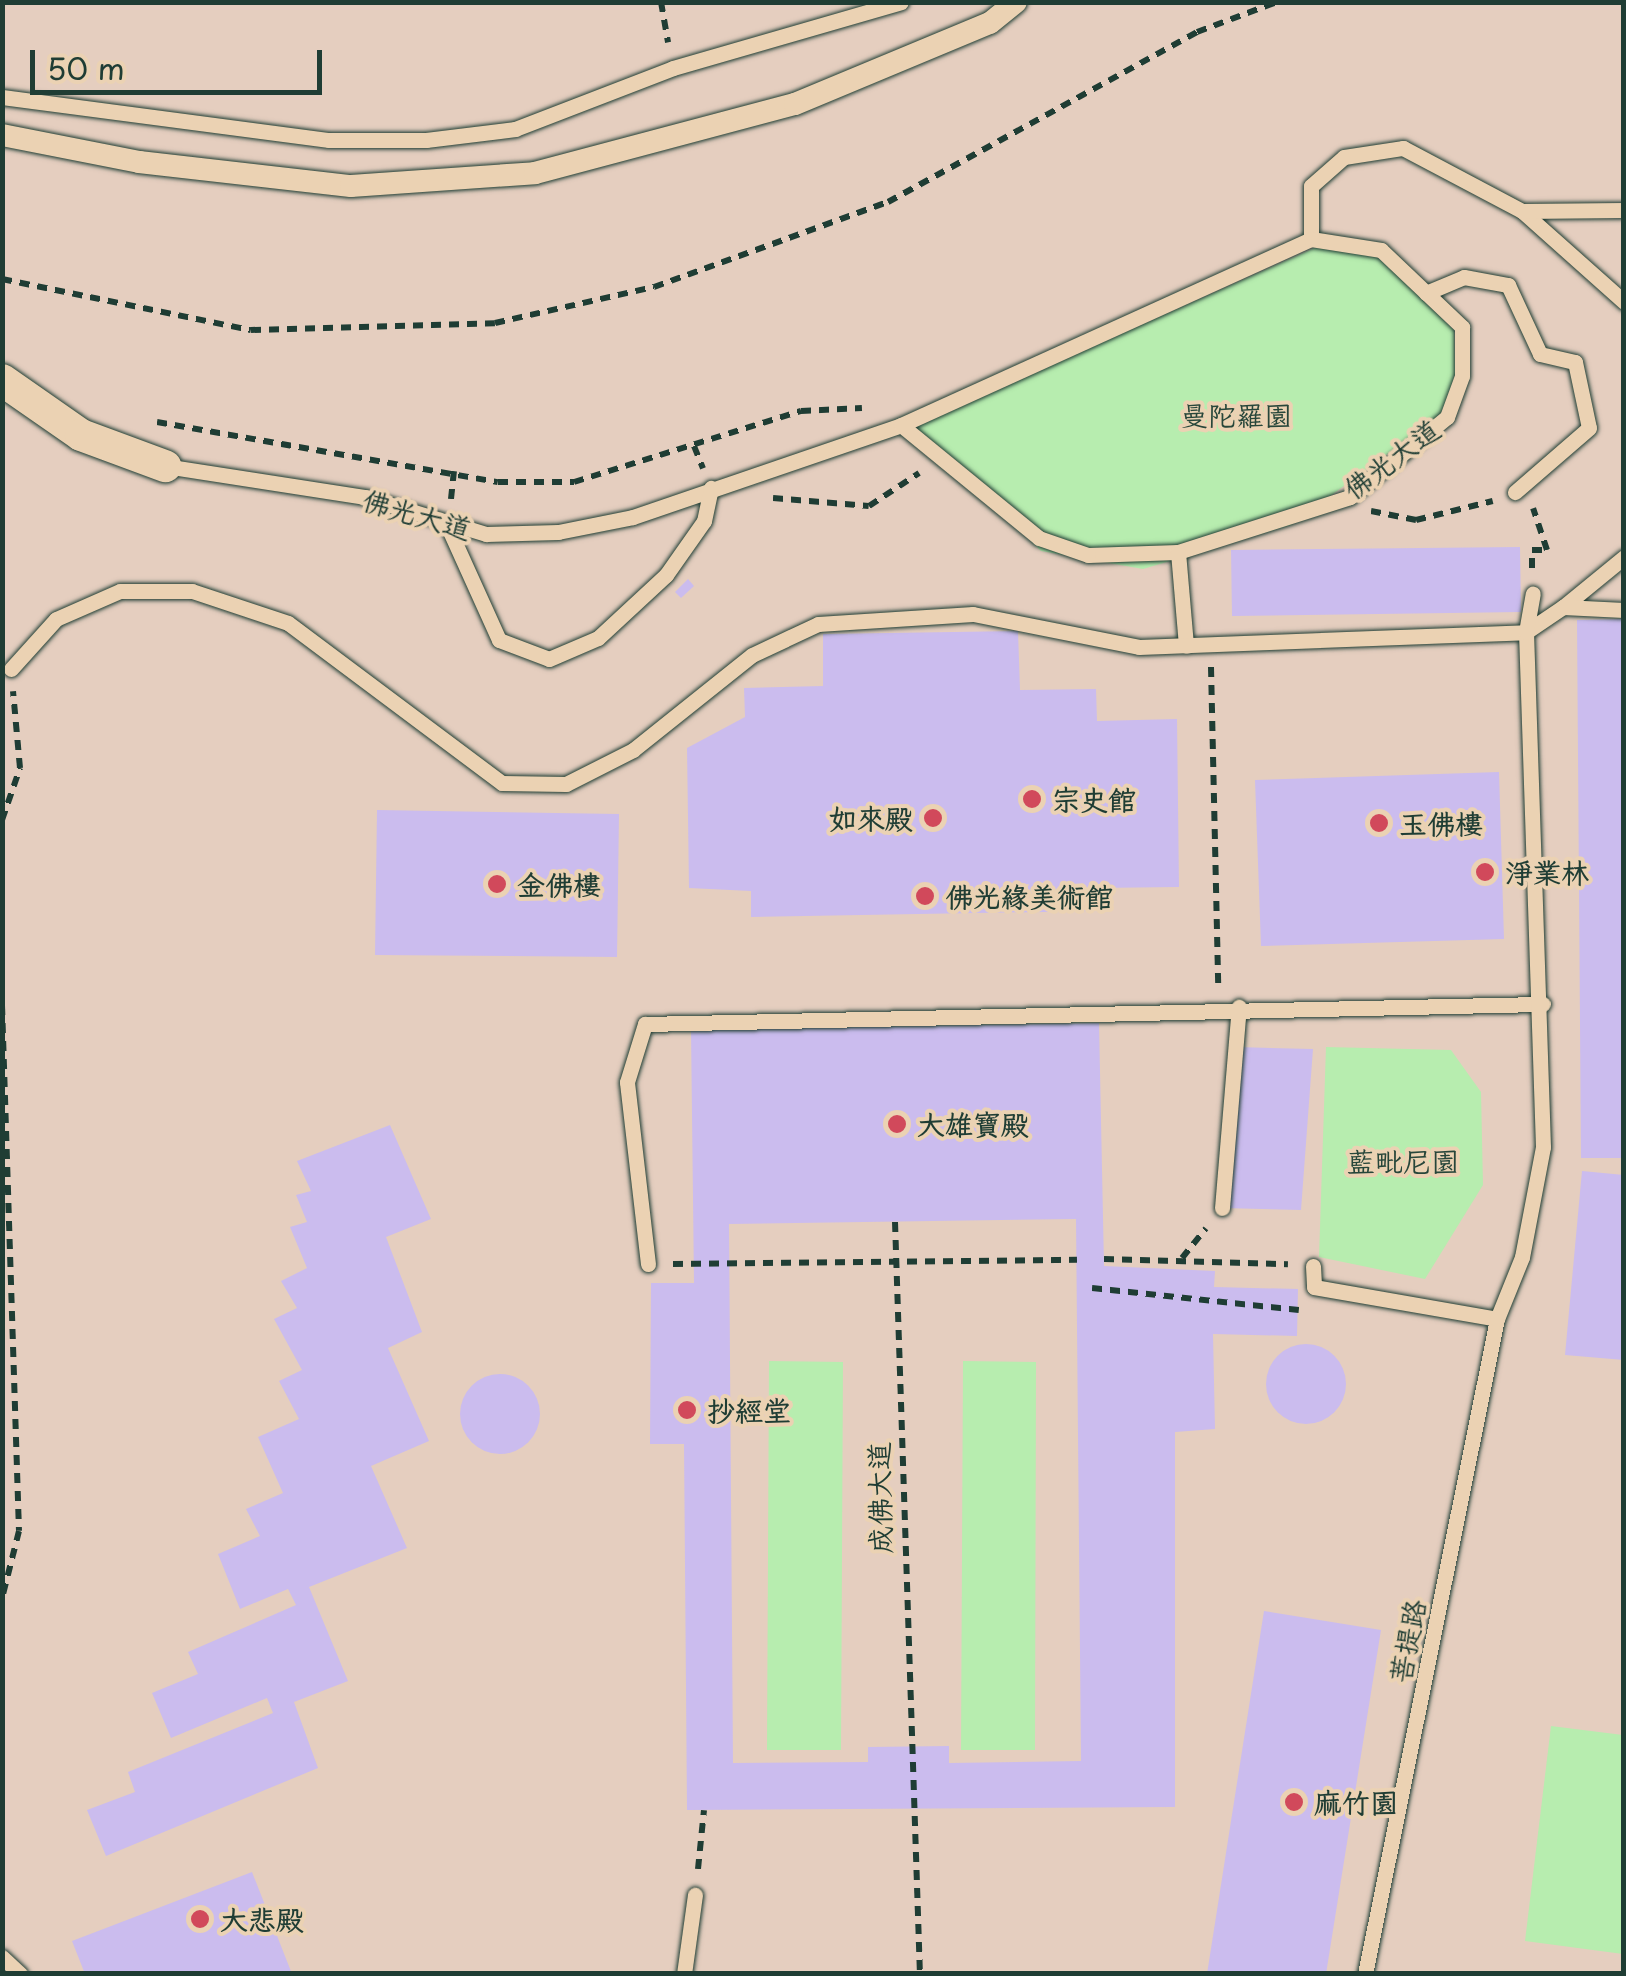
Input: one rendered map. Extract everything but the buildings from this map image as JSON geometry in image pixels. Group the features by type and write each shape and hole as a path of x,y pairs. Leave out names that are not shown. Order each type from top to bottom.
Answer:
{"street":[{"path":"2,135 351,186 535,173 795,104 990,23 1016,2"},
{"name":"佛光大道","path":"2,380 81,435 165,466"}],"lane":[{"path":"2,97 329,140 426,140 548,119 674,68 900,2"},
{"path":"1311,239 1310,186 1344,156 1404,148 1522,211 1624,302"},
{"path":"1522,211 1624,210"},
{"name":"佛光大道","path":"165,466 365,497 448,527 558,532 711,488 901,425 1311,239 1381,250 1462,327 1462,376 1447,417 1350,497 1178,552 1088,555 1039,538 901,425"},
{"path":"1426,293 1464,277 1508,285 1540,354 1575,362 1590,428 1515,492"},
{"path":"448,527 499,640 549,659 598,638 666,575 704,521 711,488"},
{"path":"1178,552 1186,646"},
{"path":"11,670 56,619 120,591 192,591 288,623 502,783 566,784 633,750 752,654 818,624 973,614 1139,647 1526,632 1624,557"},
{"name":"菩提路","path":"1365,1974 1497,1319 1537,1193 1543,1004 1526,632 1533,594"},
{"path":"1563,607 1624,610"},
{"path":"648,1264 627,1082 645,1024 1218,1007 1543,1004"},
{"path":"1222,1208 1238,1007"},
{"path":"1313,1266 1314,1287 1497,1319"},
{"path":"684,1974 695,1895"},
{"path":"2,1956 20,1974"}],"path":[{"path":"660,2 674,68"},
{"path":"2,279 250,330 495,323 654,286 888,202 1197,32 1277,2"},
{"path":"151,421 498,482 574,482 800,412 872,408 901,425"},
{"path":"742,478 771,498 869,506 941,458"},
{"path":"1350,497 1382,518 1416,520 1456,516 1515,492 1534,509 1547,550"},
{"path":"1211,646 1218,1007"},
{"path":"2,820 20,768 11,670"},
{"path":"2,1004 19,1531 2,1598"},
{"path":"1182,1259 1222,1208"},
{"name":"成佛大道","path":"895,1222 907,1732 920,1974"},
{"path":"1104,1259 1313,1266"},
{"path":"648,1264 1077,1260"},
{"path":"1092,1288 1297,1310"},
{"path":"695,1895 704,1810"}],"green space":[{"name":"曼陀羅園","path":"1317,247 1377,256 1454,330 1455,374 1443,413 1291,525 1143,569 1041,551 913,426"},
{"name":"藍毗尼園","path":"1326,1047 1451,1050 1481,1092 1483,1185 1425,1279 1319,1257"},
{"path":"769,1361 843,1362 841,1750 767,1750"},
{"path":"963,1361 1036,1362 1035,1750 961,1750"},
{"path":"1551,1726 1623,1735 1623,1954 1525,1941"}],"place":[{"name":"宗史館","path":"1032,799"},
{"name":"如來殿","path":"933,818"},
{"name":"玉佛樓","path":"1379,823"},
{"name":"淨業林","path":"1485,872"},
{"name":"金佛樓","path":"497,884"},
{"name":"佛光緣美術館","path":"925,896"},
{"name":"大雄寶殿","path":"897,1124"},
{"name":"抄經堂","path":"687,1410"},
{"name":"麻竹園","path":"1294,1802"},
{"name":"大悲殿","path":"200,1919"}]}
